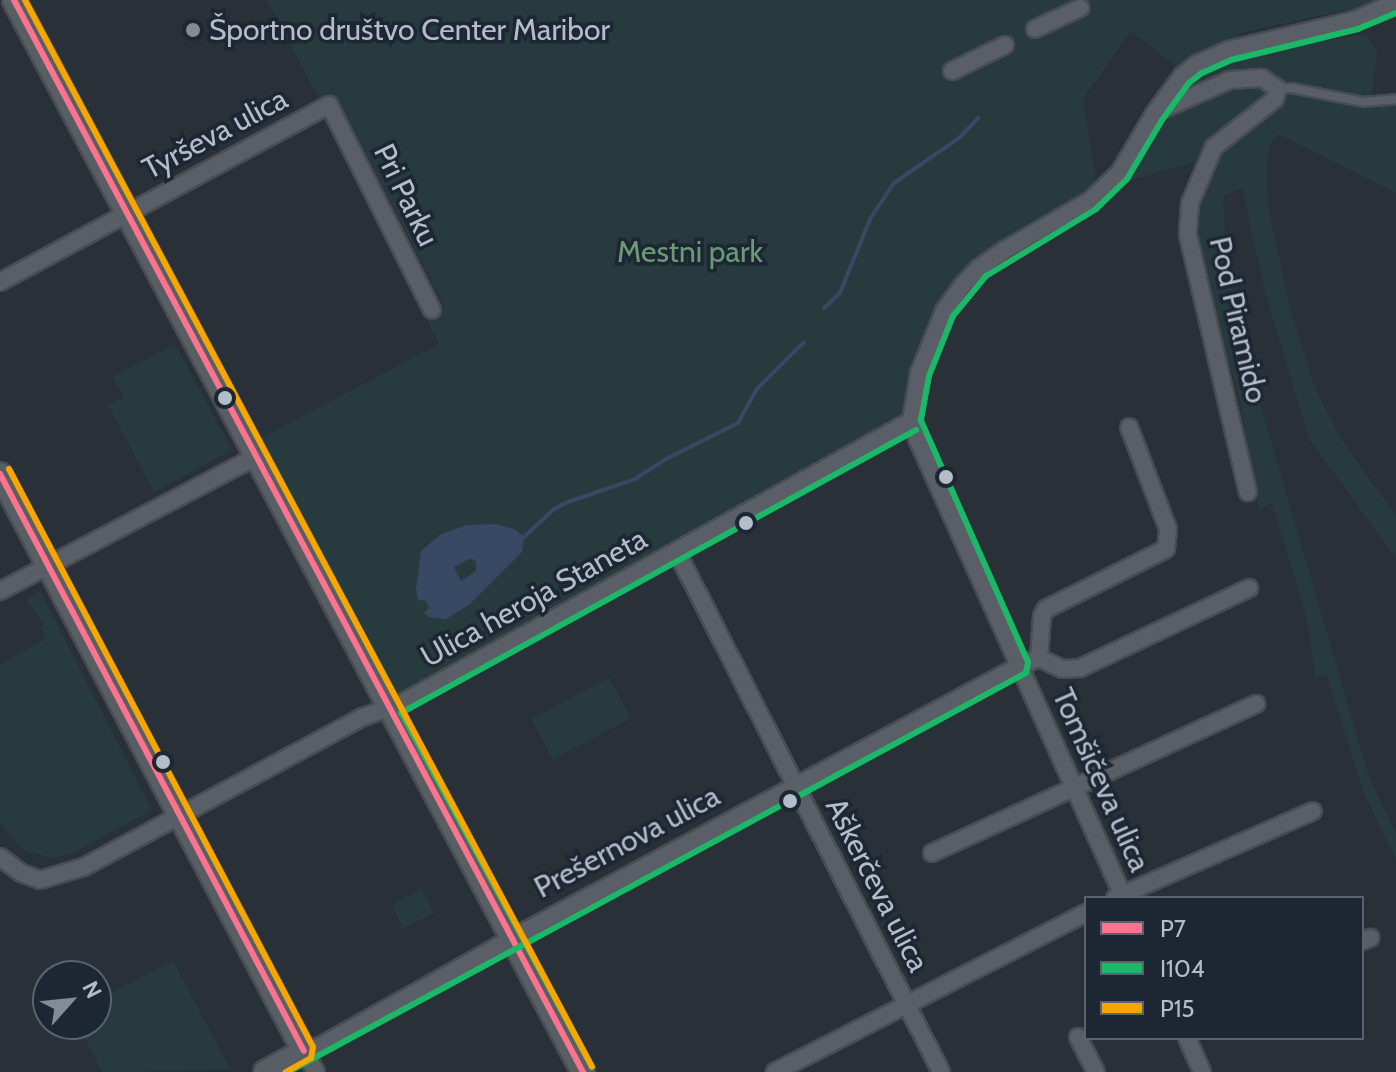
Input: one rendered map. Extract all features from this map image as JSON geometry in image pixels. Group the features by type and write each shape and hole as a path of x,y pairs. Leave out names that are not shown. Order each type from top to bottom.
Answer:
{"street":[{"path":"14,0 386,706 583,1072"},
{"path":"911,421 914,391 930,340 944,311 962,286 979,268 1005,250 1091,200 1120,172 1154,114 1182,76 1197,64 1228,50 1355,20 1396,2"},
{"path":"1035,29 1080,8"},
{"path":"952,71 1005,45"},
{"path":"1154,114 1230,80 1262,78 1278,89"},
{"name":"Pod Piramido","path":"1248,492 1188,235 1190,203 1214,147 1275,99 1278,89"},
{"name":"Tyrševa ulica","path":"0,282 329,105"},
{"name":"Pri Parku","path":"329,105 432,310"},
{"name":"Ulica heroja Staneta","path":"0,857 29,877 53,879 84,867 181,816 193,806 386,706 402,703 911,421"},
{"name":"Tomšičeva ulica","path":"911,421 1121,896"},
{"path":"1129,427 1168,529 1166,549 1046,609 1042,616 1039,658 1063,669 1080,668 1249,588"},
{"path":"0,591 255,457"},
{"path":"0,474 316,1072"},
{"name":"Aškerčeva ulica","path":"677,552 941,1072"},
{"name":"Prešernova ulica","path":"265,1072 322,1045 796,785 1039,658"},
{"path":"932,853 1074,785 1256,704"},
{"path":"1123,896 1313,811"},
{"path":"775,1072 1084,914"},
{"path":"1078,1037 1096,1072"},
{"path":"1188,1040 1202,1072"}],"lane":[{"path":"1278,89 1291,88 1364,102 1396,99"}],"green space":[{"name":"Mestni park","path":"267,0 1381,0 1355,14 1345,10 1240,33 1232,45 1177,67 1131,31 1083,99 1097,186 1001,245 950,306 911,418 398,696 261,438 439,344 425,316 444,305 335,94 320,101"},
{"path":"1366,34 1377,52 1371,102 1396,106 1396,193 1278,134 1270,147 1266,170 1268,205 1290,309 1316,390 1340,437 1396,516 1396,558 1309,439 1264,288 1242,188 1223,196 1226,263 1250,369 1368,774 1396,834 1396,860 1363,790 1326,674 1316,677 1306,615 1272,504 1259,509 1240,401 1194,241 1194,202 1205,173 1196,161 1122,183 1191,77 1266,50"},
{"path":"175,344 232,450 154,492 108,405 124,397 112,377"},
{"path":"40,591 152,810 75,852 53,858 23,850 0,824 0,664 46,639 41,627 44,625 26,599"},
{"path":"609,678 631,718 553,760 531,719"},
{"path":"421,888 434,913 403,929 392,905"},
{"path":"173,961 231,1070 102,1072 85,1040 112,1040 112,992"}],"water":[{"path":"496,524 514,529 524,537 522,552 469,605 446,619 429,617 424,613 429,608 426,601 418,600 416,589 421,551 441,534 467,525","holes":["471,558 476,562 476,571 461,581 454,567"]}],"waterway":[{"path":"824,308 840,293 870,219 894,183 959,138 978,118"},
{"path":"524,537 565,503 635,479 666,459 738,423 757,389 804,342"}],"transit line":[{"name":"P7","path":"14,0 583,1072"},
{"name":"P15","path":"25,0 592,1067"},
{"name":"I104","path":"288,1072 1026,673 1028,662 921,420 929,376 953,316 986,276 1096,209 1127,179 1162,120 1189,83 1202,73 1231,60 1358,29 1396,13"},
{"name":"I104","path":"592,1067 401,713 916,430"},
{"name":"P15","path":"9,469 313,1047 311,1058 286,1072"},
{"name":"P7","path":"0,474 304,1051"}],"place":[{"name":"Športno društvo Center Maribor","path":"193,30"}]}
